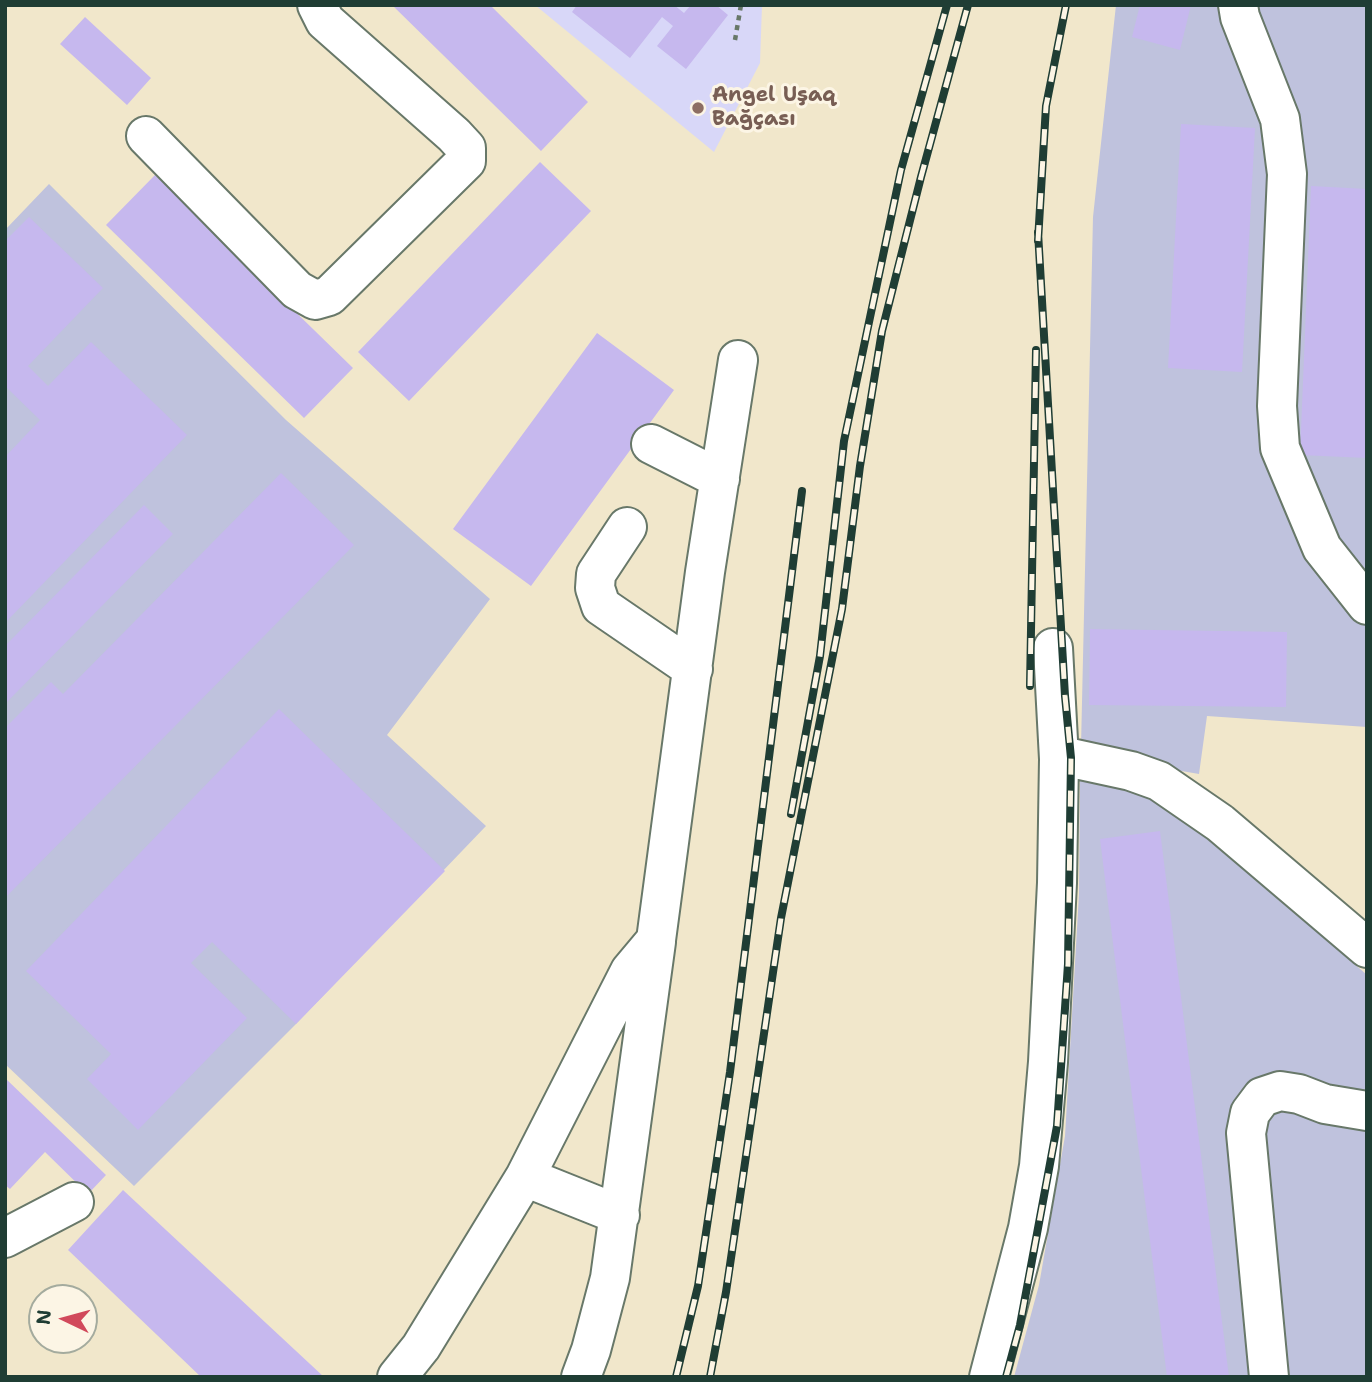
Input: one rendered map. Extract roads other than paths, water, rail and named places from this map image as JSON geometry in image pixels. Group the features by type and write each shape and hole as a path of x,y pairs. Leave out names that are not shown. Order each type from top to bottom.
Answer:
{"street":[{"path":"146,136 297,290 315,300 329,296 466,160 466,148 325,20 317,5"},
{"path":"1238,5 1240,17 1280,119 1287,174 1277,406 1280,448 1322,548 1367,605"},
{"path":"581,1377 610,1278 620,1215 693,669 738,360"},
{"path":"651,444 720,480"},
{"path":"627,527 596,574 596,588 601,606 693,669"},
{"path":"989,1377 1028,1228 1039,1166 1057,897 1059,759 1053,648"},
{"path":"1059,759 1072,758 1131,771 1159,781 1220,823 1367,948"},
{"path":"397,1377 421,1347 524,1177 630,971 656,940"},
{"path":"1269,1377 1246,1133 1250,1113 1262,1097 1280,1091 1299,1094 1325,1104 1367,1111"},
{"path":"524,1177 620,1215"},
{"path":"5,1237 74,1202"}],"railway":[{"path":"791,814 820,656 844,441 901,170 947,5"},
{"path":"710,1377 726,1292 781,918 842,609 860,466 882,331 968,5"},
{"path":"1038,241 1046,106 1066,5"},
{"path":"1006,1377 1020,1325 1057,1126 1068,964 1071,758 1065,696 1038,232"},
{"path":"1030,686 1036,350"},
{"path":"676,1377 698,1286 730,1072 802,491"}],"place":[{"name":"Angel Uşaq Bağçası","path":"698,108"}]}
